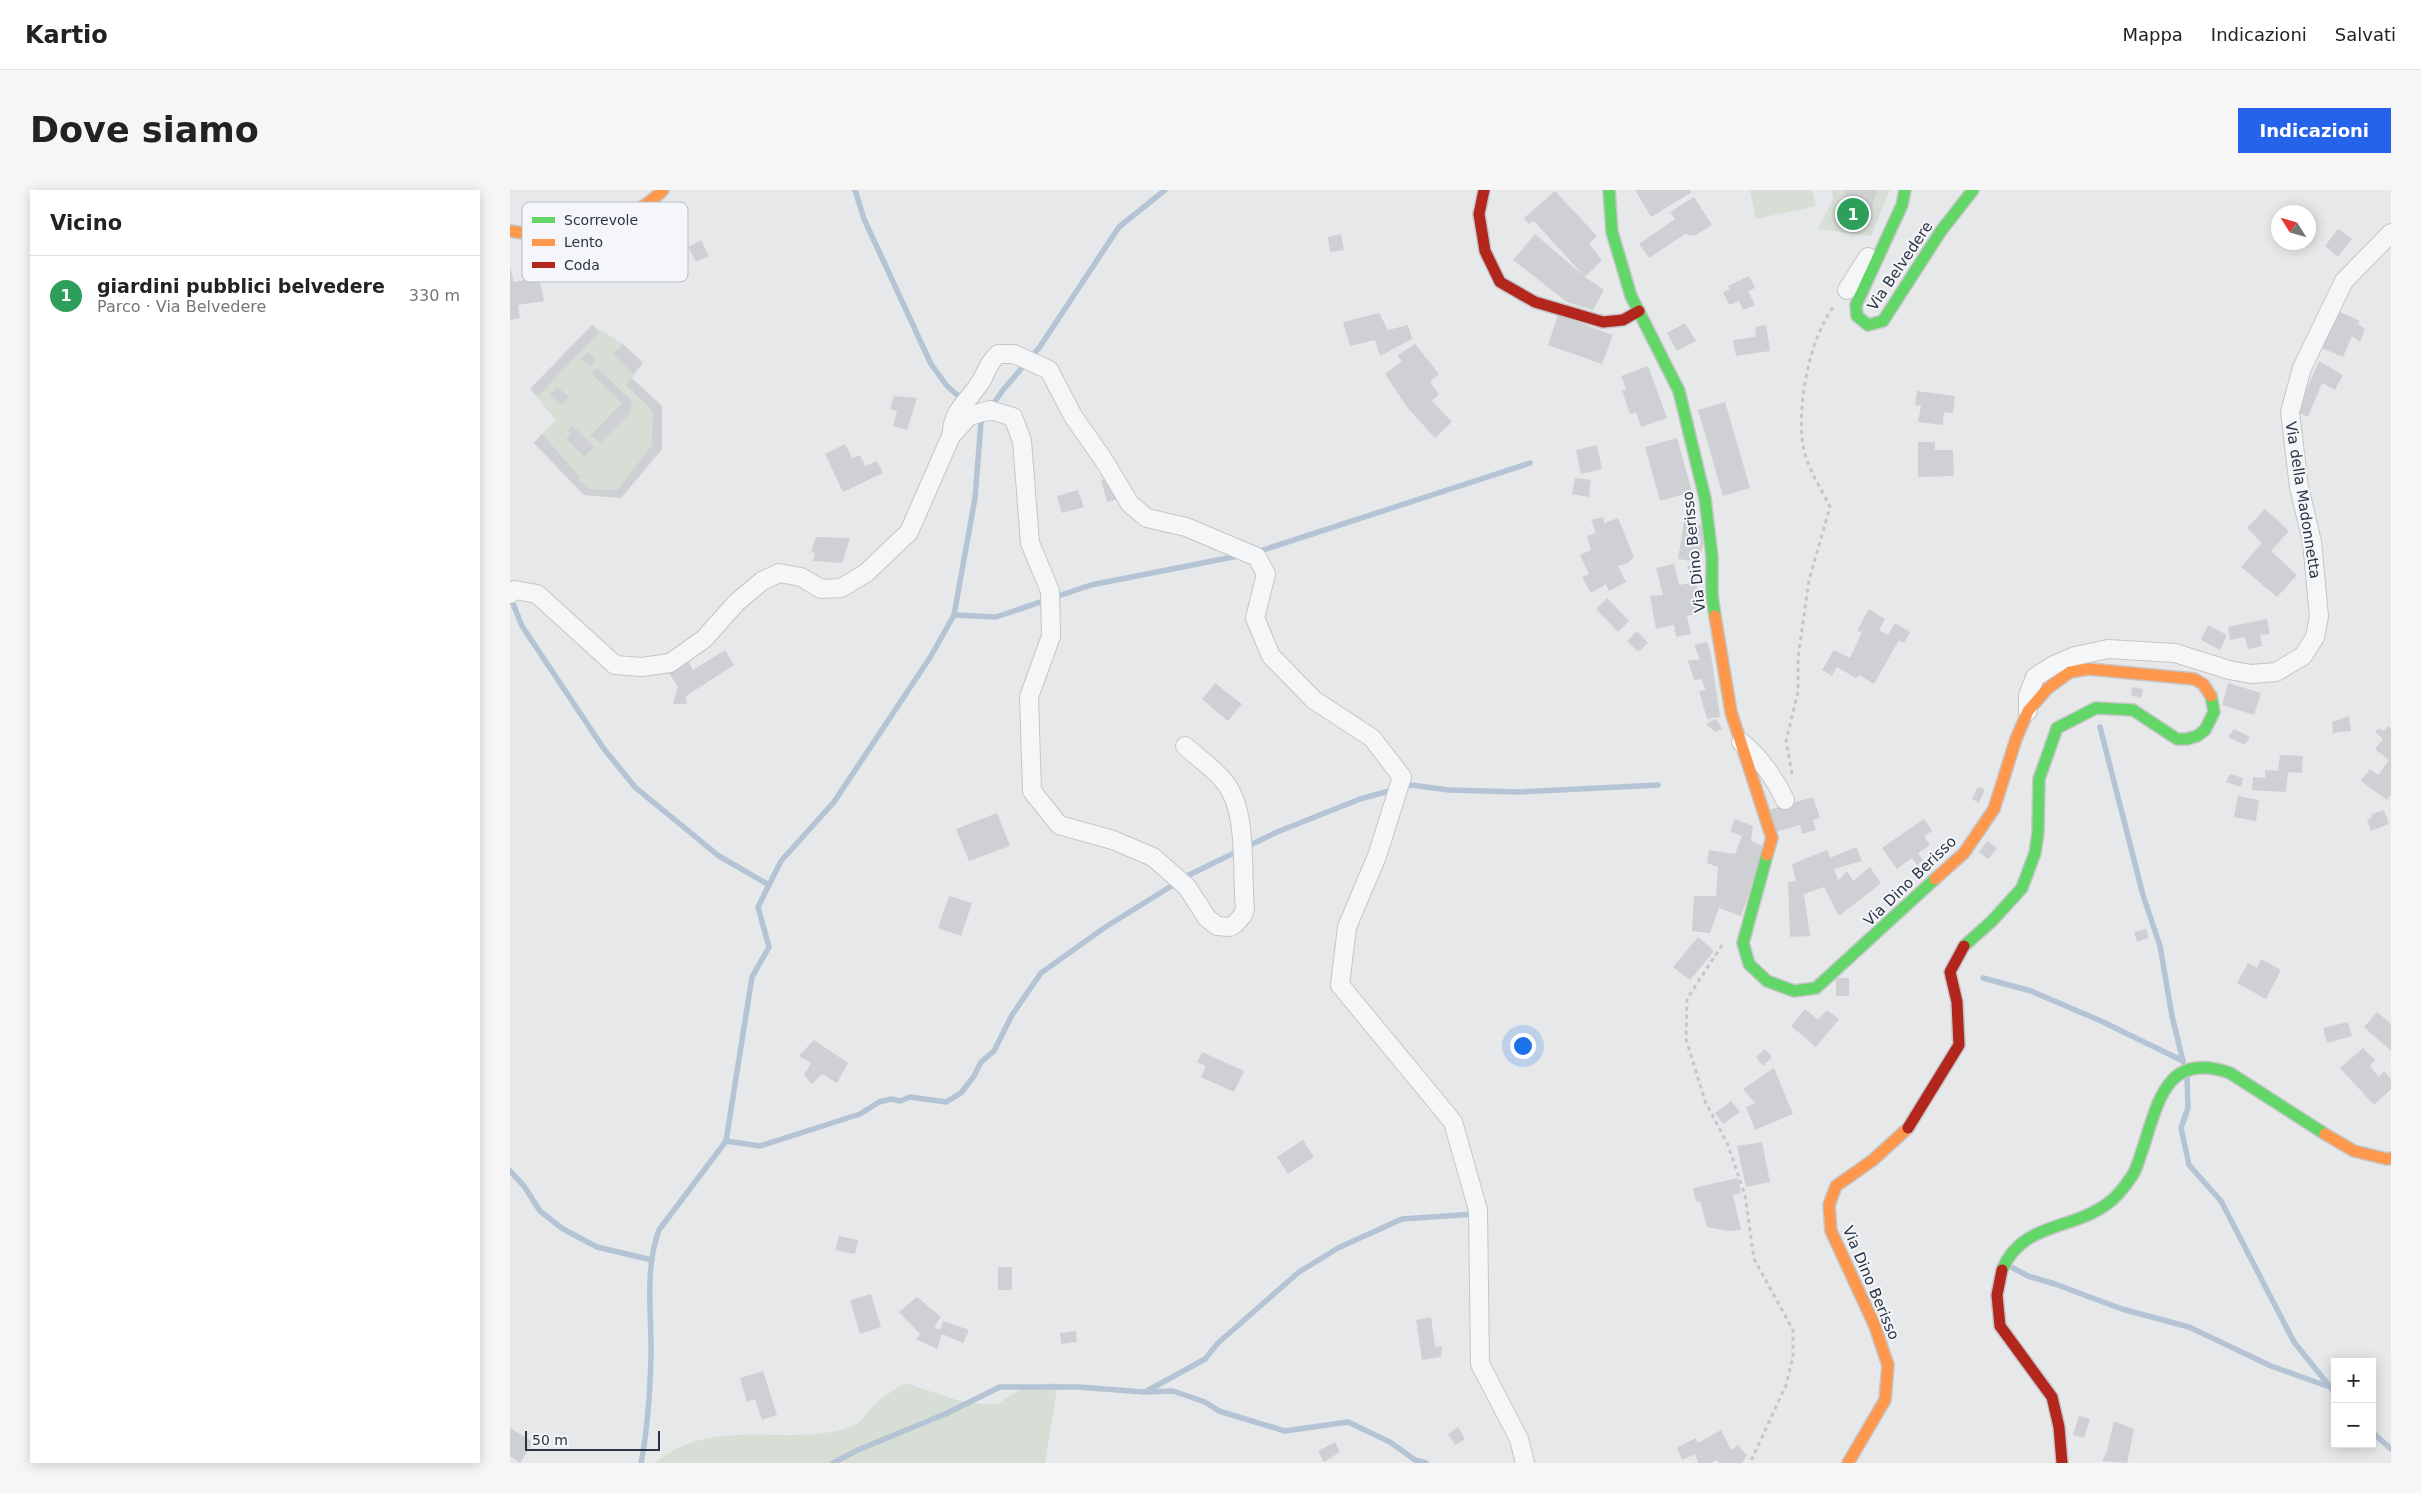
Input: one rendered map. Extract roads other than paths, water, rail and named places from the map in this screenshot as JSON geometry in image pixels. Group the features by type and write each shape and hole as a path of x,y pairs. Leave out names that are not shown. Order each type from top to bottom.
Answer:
{"street":[{"path":"648,202 663,190"},
{"path":"1484,190 1479,214 1485,251 1500,282 1535,302 1603,322 1623,320 1639,311"},
{"name":"Via Dino Berisso","path":"1610,190 1612,232 1631,296 1679,390 1705,498 1712,558 1712,595 1731,712 1772,838 1743,943 1750,964 1767,981 1794,991 1816,988 1964,853 1994,809 2016,739 2028,712 2048,688 2070,672 2089,669 2194,679 2203,684 2210,692 2214,712 2206,730 2187,739 2177,739 2133,710 2096,708 2057,728 2039,779 2038,832 2035,853 2022,888 1992,921 1963,947 1950,972 1957,1002 1959,1045 1911,1125 1873,1160 1836,1186 1830,1205 1831,1231 1874,1324 1888,1365 1885,1400 1848,1463"},
{"name":"Via Belvedere","path":"1903,197 1856,305 1856,316 1868,326 1874,326 1883,321 1941,231 1974,190"},
{"path":"1847,290 1903,197"},
{"name":"Via della Madonnetta","path":"2028,712 2028,696 2035,677 2054,665 2076,656 2108,649 2175,652 2229,670 2252,674 2276,672 2303,656 2315,637 2319,616 2312,542 2298,487 2290,412 2302,368 2344,281 2391,233"},
{"path":"951,436 953,417 978,386 987,364 998,354 1014,354 1049,370 1073,416 1105,462 1130,504 1147,518 1186,527 1257,557 1266,574 1254,618 1271,656 1314,700 1372,738 1402,778 1377,856 1347,928 1340,986 1454,1122 1478,1210 1480,1364 1518,1439 1525,1463"},
{"path":"510,594 515,590 537,594 615,665 642,667 670,663 704,639 736,603 762,581 779,573 802,577 821,588 840,588 866,573 908,532 951,436 969,416 990,410 1013,417 1022,440 1030,543 1050,591 1050,636 1029,697 1032,791 1059,825 1113,840 1153,857 1187,886 1211,923 1223,928 1230,927 1240,920 1245,908 1240,824 1234,799 1224,781 1185,746"},
{"path":"1741,742 1758,756 1776,781 1785,800"},
{"path":"2062,1463 2060,1426 2052,1397 2000,1326 1997,1295 2001,1271 2008,1255 2031,1234 2066,1225 2108,1204 2134,1174 2163,1090 2177,1075 2193,1068 2213,1068 2230,1073 2319,1131 2354,1151 2387,1159 2391,1158"}],"waterway":[{"path":"855,190 864,219 931,364 947,386 964,401"},
{"path":"991,407 1039,348 1119,227 1165,190"},
{"path":"641,1463 649,1396 651,1356 650,1277 654,1245 659,1230 726,1141 752,977 769,947 758,907 781,861 834,802 931,656 954,615 975,498 981,422 985,417"},
{"path":"1257,552 1530,463"},
{"path":"954,615 996,617 1091,585 1243,555"},
{"path":"510,596 522,626 604,749 635,787 719,856 769,885"},
{"path":"2100,727 2143,895 2160,946 2172,1016 2184,1065"},
{"path":"726,1141 760,1146 860,1114 879,1102 891,1099 900,1101 910,1097 946,1102 961,1093 974,1076 981,1062 994,1051 1012,1015 1041,973 1104,928 1189,875 1277,832 1360,799 1411,785 1449,790 1519,792 1658,785"},
{"path":"1983,978 2031,991 2101,1021 2183,1061"},
{"path":"2187,1077 2188,1108 2181,1128 2189,1165 2221,1201 2294,1342 2331,1388"},
{"path":"510,1171 524,1186 540,1211 563,1229 597,1247 652,1260"},
{"path":"1145,1392 1205,1359 1218,1343 1299,1272 1338,1248 1402,1219 1475,1214"},
{"path":"2013,1268 2028,1276 2122,1309 2189,1327 2271,1366 2327,1386"},
{"path":"833,1463 858,1450 945,1414 1000,1387 1078,1387 1144,1392 1173,1391 1205,1402 1219,1411 1285,1431 1348,1422 1390,1442 1415,1460 1426,1463"},
{"path":"2376,1436 2391,1449"}],"place":[{"name":"giardini pubblici belvedere","path":"1853,214"}]}
